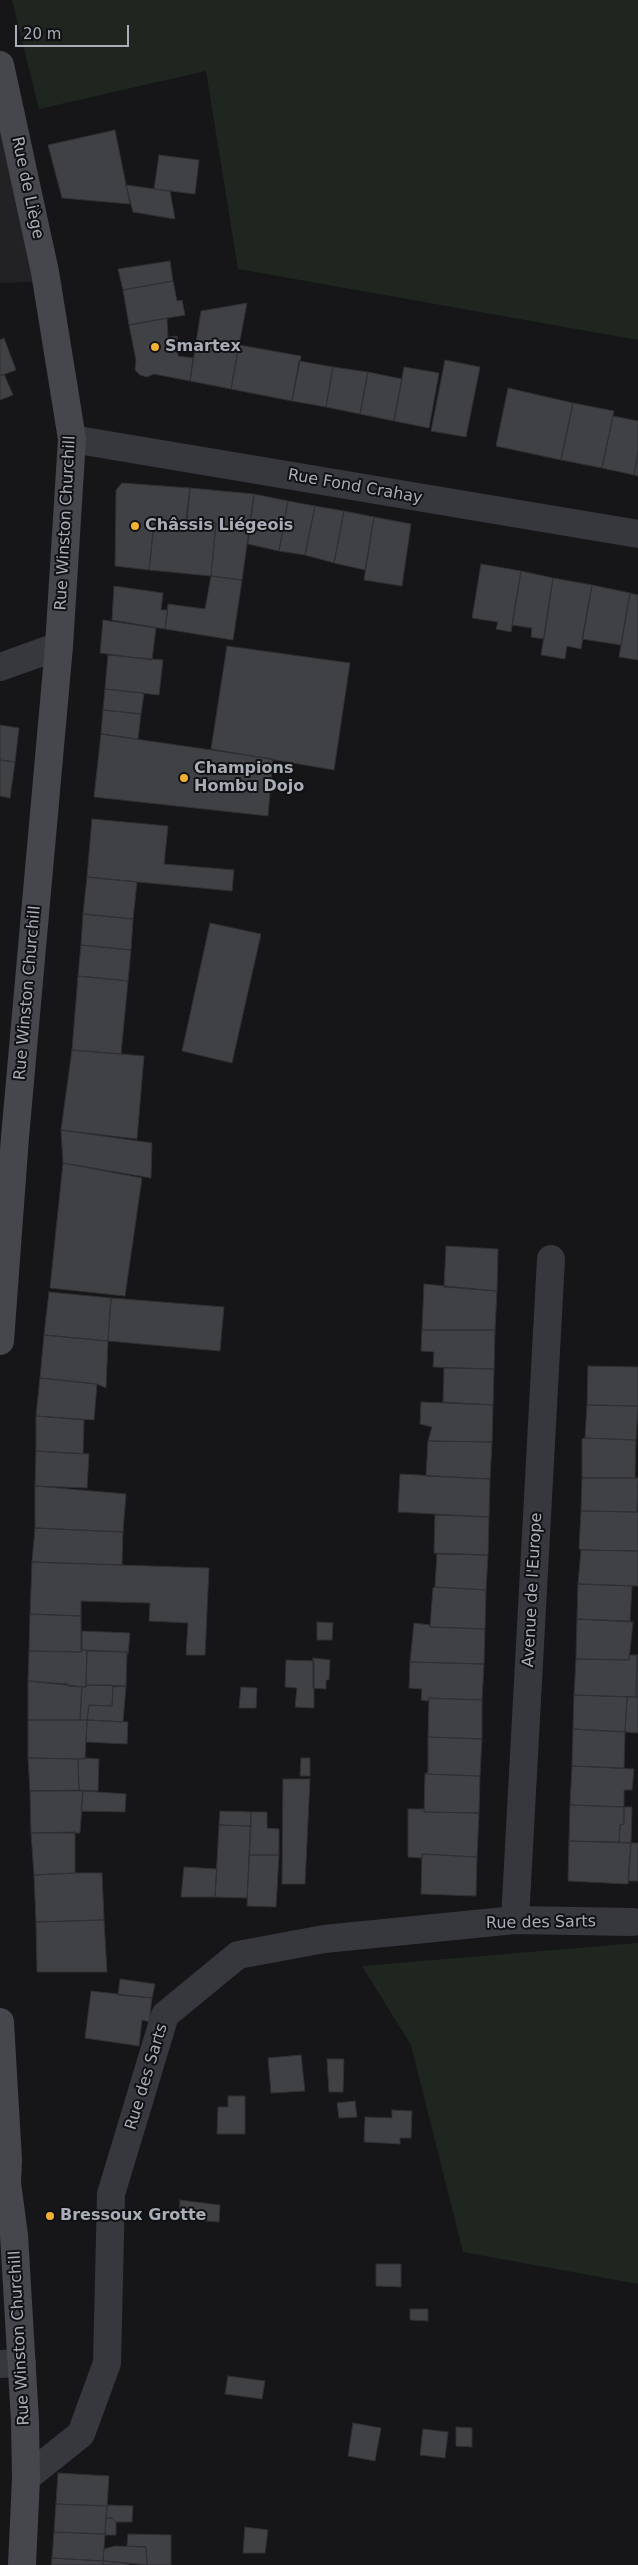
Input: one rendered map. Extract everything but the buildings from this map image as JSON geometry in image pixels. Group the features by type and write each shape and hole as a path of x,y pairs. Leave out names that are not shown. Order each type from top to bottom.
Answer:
{"main road":[{"name":"Rue de Liège","path":"0,65 46,281"},
{"name":"Rue Winston Churchill","path":"0,1341 15,1136 59,646 72,439 46,281"},
{"name":"Rue Winston Churchill","path":"0,2022 8,2183 14,2235 11,2363 26,2478 20,2562"}],"street":[{"name":"Rue Fond Crahay","path":"72,439 638,534"},
{"path":"0,667 59,646"},
{"name":"Avenue de l'Europe","path":"515,1920 551,1259"},
{"name":"Rue des Sarts","path":"26,2478 81,2434 107,2363 111,2194 165,2015 238,1955 324,1939 515,1920 633,1922"}],"shaded area":[{"path":"12,0 638,0 638,340 238,269 206,71 39,109"},
{"path":"0,79 46,281 0,283"},
{"path":"638,1943 638,2284 463,2252 411,2045 362,1966"}],"place":[{"name":"Smartex","path":"155,347"},
{"name":"Châssis Liégeois","path":"135,526"},
{"name":"Champions Hombu Dojo","path":"184,778"},
{"name":"Bressoux Grotte","path":"50,2216"}]}
